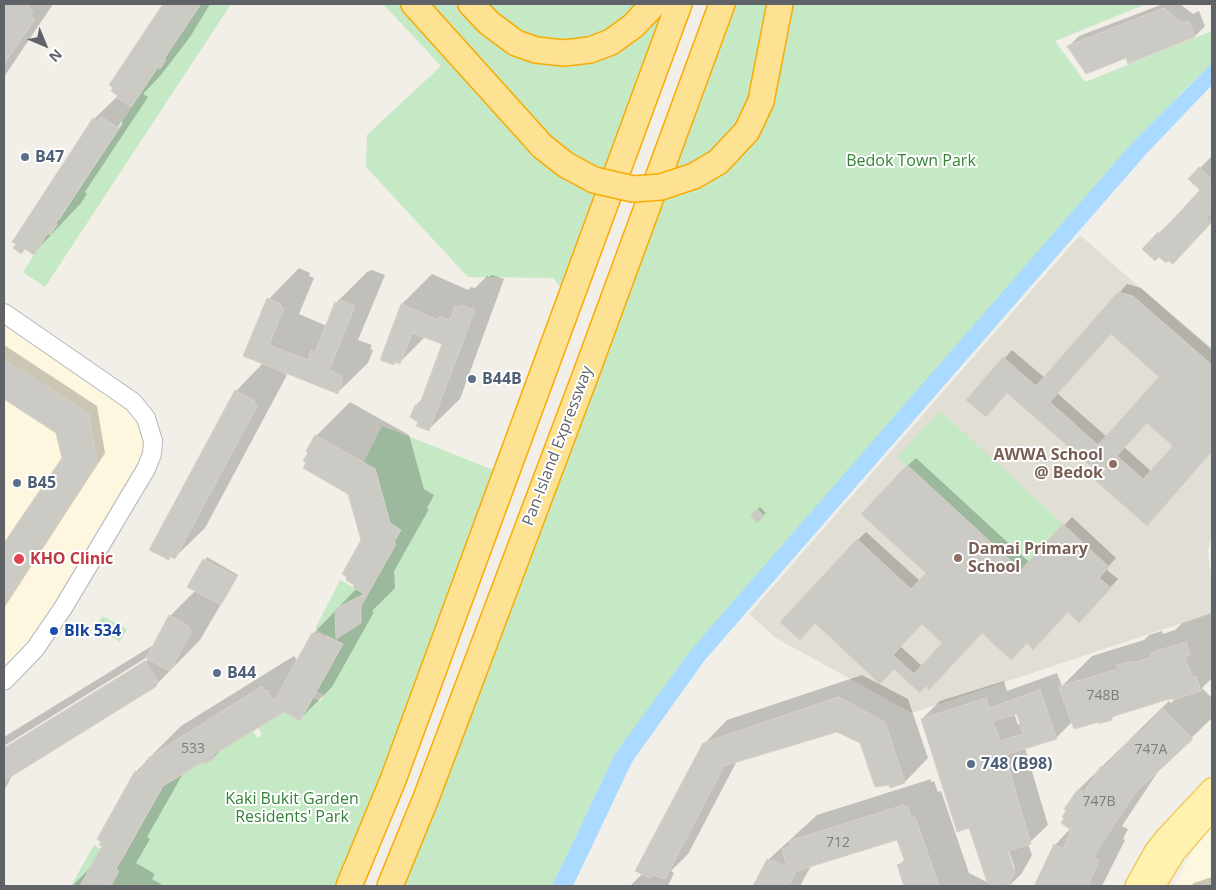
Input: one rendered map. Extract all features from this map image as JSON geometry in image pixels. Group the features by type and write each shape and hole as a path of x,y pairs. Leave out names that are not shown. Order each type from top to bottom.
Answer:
{"highway":[{"path":"414,4 542,146 572,169 603,183 633,189 666,186 699,174 724,156 749,128 761,101 780,4"},
{"path":"472,4 489,23 516,43 536,50 564,53 590,50 611,42 639,21 654,4"},
{"path":"349,886 393,780 679,4"},
{"name":"Pan-Island Expressway","path":"390,886 426,798 573,408 722,4"}],"main road":[{"path":"1136,886 1155,852 1210,795"},
{"path":"1154,886 1210,795"}],"street":[{"path":"4,313 133,402 146,418 153,441 152,454 146,469 63,608 35,649 4,681"}],"shaded area":[{"path":"1080,235 1212,351 1212,533 1208,551 1212,587 1212,613 912,713 776,638 749,614"},
{"path":"4,320 138,410 149,457 135,471 38,633 4,671"},
{"path":"1212,827 1212,886 1174,886 1198,842"}],"green space":[{"path":"201,4 231,4 45,287 23,272 48,233 51,235 57,225 56,223 158,67 160,68 166,60 164,59"},
{"path":"383,4 679,4 571,300 553,278 468,277 366,167 367,135 441,66"},
{"path":"722,4 780,4 747,131 656,185"},
{"name":"Bedok Town Park","path":"786,4 1146,4 1055,41 1085,82 1212,31 1212,63 1181,93 615,754 552,886 401,886 661,192 736,152"},
{"path":"940,411 1063,524 1021,570 897,457"},
{"name":"Kaki Bukit Garden Residents' Park","path":"382,426 504,474 346,886 76,886 72,884 94,845 122,860 163,786 203,762 205,764 215,758 213,755 253,731 257,738 262,735 258,728 283,712 300,721 313,698 321,701 324,695 317,691 343,644 315,629 340,580 367,595 396,544 394,542 401,530 390,523 376,469 364,462"},
{"path":"102,616 127,629 120,642 96,628"}],"water":[{"path":"1212,63 1212,85 1147,153 704,661 632,762 573,886 552,886 615,754 691,650 1133,142"}],"building":[{"path":"7,4 31,4 28,8 33,11 30,15 35,19 4,64 4,9"},
{"path":"163,4 201,4 164,59 166,60 160,69 158,67 131,107 116,97 118,96 111,91 113,88 109,85"},
{"path":"1164,8 1182,23 1189,21 1195,37 1128,64 1126,58 1086,74 1067,46"},
{"path":"101,117 119,128 50,235 48,233 34,255 25,249 21,254 13,248 16,244 12,242 93,118 98,121"},
{"path":"1199,167 1212,180 1212,211 1206,218 1211,223 1173,264 1168,261 1166,263 1159,257 1155,261 1142,249 1158,232 1160,234 1200,190 1188,179"},
{"path":"1118,292 1133,296 1212,365 1212,451 1147,526 1096,481 1101,475 1007,393 986,417 966,400 1003,357 1036,386","holes":["1111,334 1159,377 1098,445 1050,402","1147,423 1173,446 1143,479 1117,456"]},
{"path":"267,298 281,304 280,307 284,308 269,345 308,360 311,350 315,352 335,302 339,304 341,300 355,306 329,370 342,376 341,379 343,380 338,394 243,356"},
{"path":"401,304 438,320 440,316 450,320 455,306 459,308 460,305 475,310 429,431 416,426 418,422 410,417 415,405 419,406 442,344 412,333 400,364 395,362 394,365 380,360"},
{"path":"4,359 89,414 97,463 4,605 4,543 62,458 56,433 4,399"},
{"path":"235,390 255,401 253,403 257,406 175,559 170,557 169,560 149,550"},
{"path":"315,435 375,469 390,523 401,530 394,542 396,544 361,606 361,623 336,639 335,609 364,594 353,587 354,585 346,580 347,577 342,574 361,540 348,494 303,468 306,463 303,461 308,453 306,451"},
{"path":"907,465 1021,570 1063,524 1109,567 1099,578 1111,588 1079,623 1068,612 1033,650 1027,643 1011,660 982,633 929,690 926,686 920,693 894,669 880,684 815,623 800,640 780,622 857,539 911,589 926,573 861,514","holes":["922,624 942,643 914,674 893,655"]},
{"path":"757,509 764,516 757,523 750,515"},
{"path":"203,559 237,577 221,605 187,587"},
{"path":"169,615 189,626 188,629 192,631 170,671 146,658"},
{"path":"312,633 316,635 317,633 326,638 327,636 343,644 300,721 284,712 213,755 215,758 205,764 203,762 163,786 116,869 119,871 111,886 80,886 102,846 99,845 101,842 97,839 135,771 139,773 143,765 150,761 148,758 262,686 274,701"},
{"path":"1186,642 1190,655 1185,657 1192,677 1196,676 1201,691 1111,717 1112,720 1099,724 1099,722 1074,729 1059,688 1060,686 1118,669 1117,665 1152,657 1150,653"},
{"path":"145,661 158,681 155,683 157,686 4,781 4,748"},
{"name":"748 (B98)","path":"1040,690 1057,739 1005,755 1031,844 1008,851 1015,873 1008,886 994,886 987,882 969,828 957,832 921,719 986,698 989,708","holes":["1017,714 1023,734 1000,741 993,721"]},
{"path":"838,697 885,722 905,783 890,788 889,785 875,787 860,743 837,732 724,766 665,879 652,875 650,878 635,871 703,743"},
{"path":"1163,709 1193,739 1135,793 1093,857 1099,860 1088,886 1034,886 1054,844 1063,849 1071,830 1061,823 1066,811 1064,809 1078,789 1084,792 1101,766 1104,768 1138,731 1140,733"},
{"path":"904,805 908,807 911,818 915,817 939,886 904,886 897,865 905,862 897,840 796,871 789,886 753,886 767,859 787,867 782,849 791,846 789,841"}],"place":[{"name":"B47","path":"25,157"},
{"name":"B44B","path":"472,379"},
{"name":"AWWA School @ Bedok","path":"1113,464"},
{"name":"B45","path":"17,483"},
{"name":"Damai Primary School","path":"958,558"},
{"name":"KHO Clinic","path":"19,559"},
{"name":"Blk 534","path":"54,631"},
{"name":"B44","path":"217,673"},
{"name":"748 (B98)","path":"971,764"}]}
